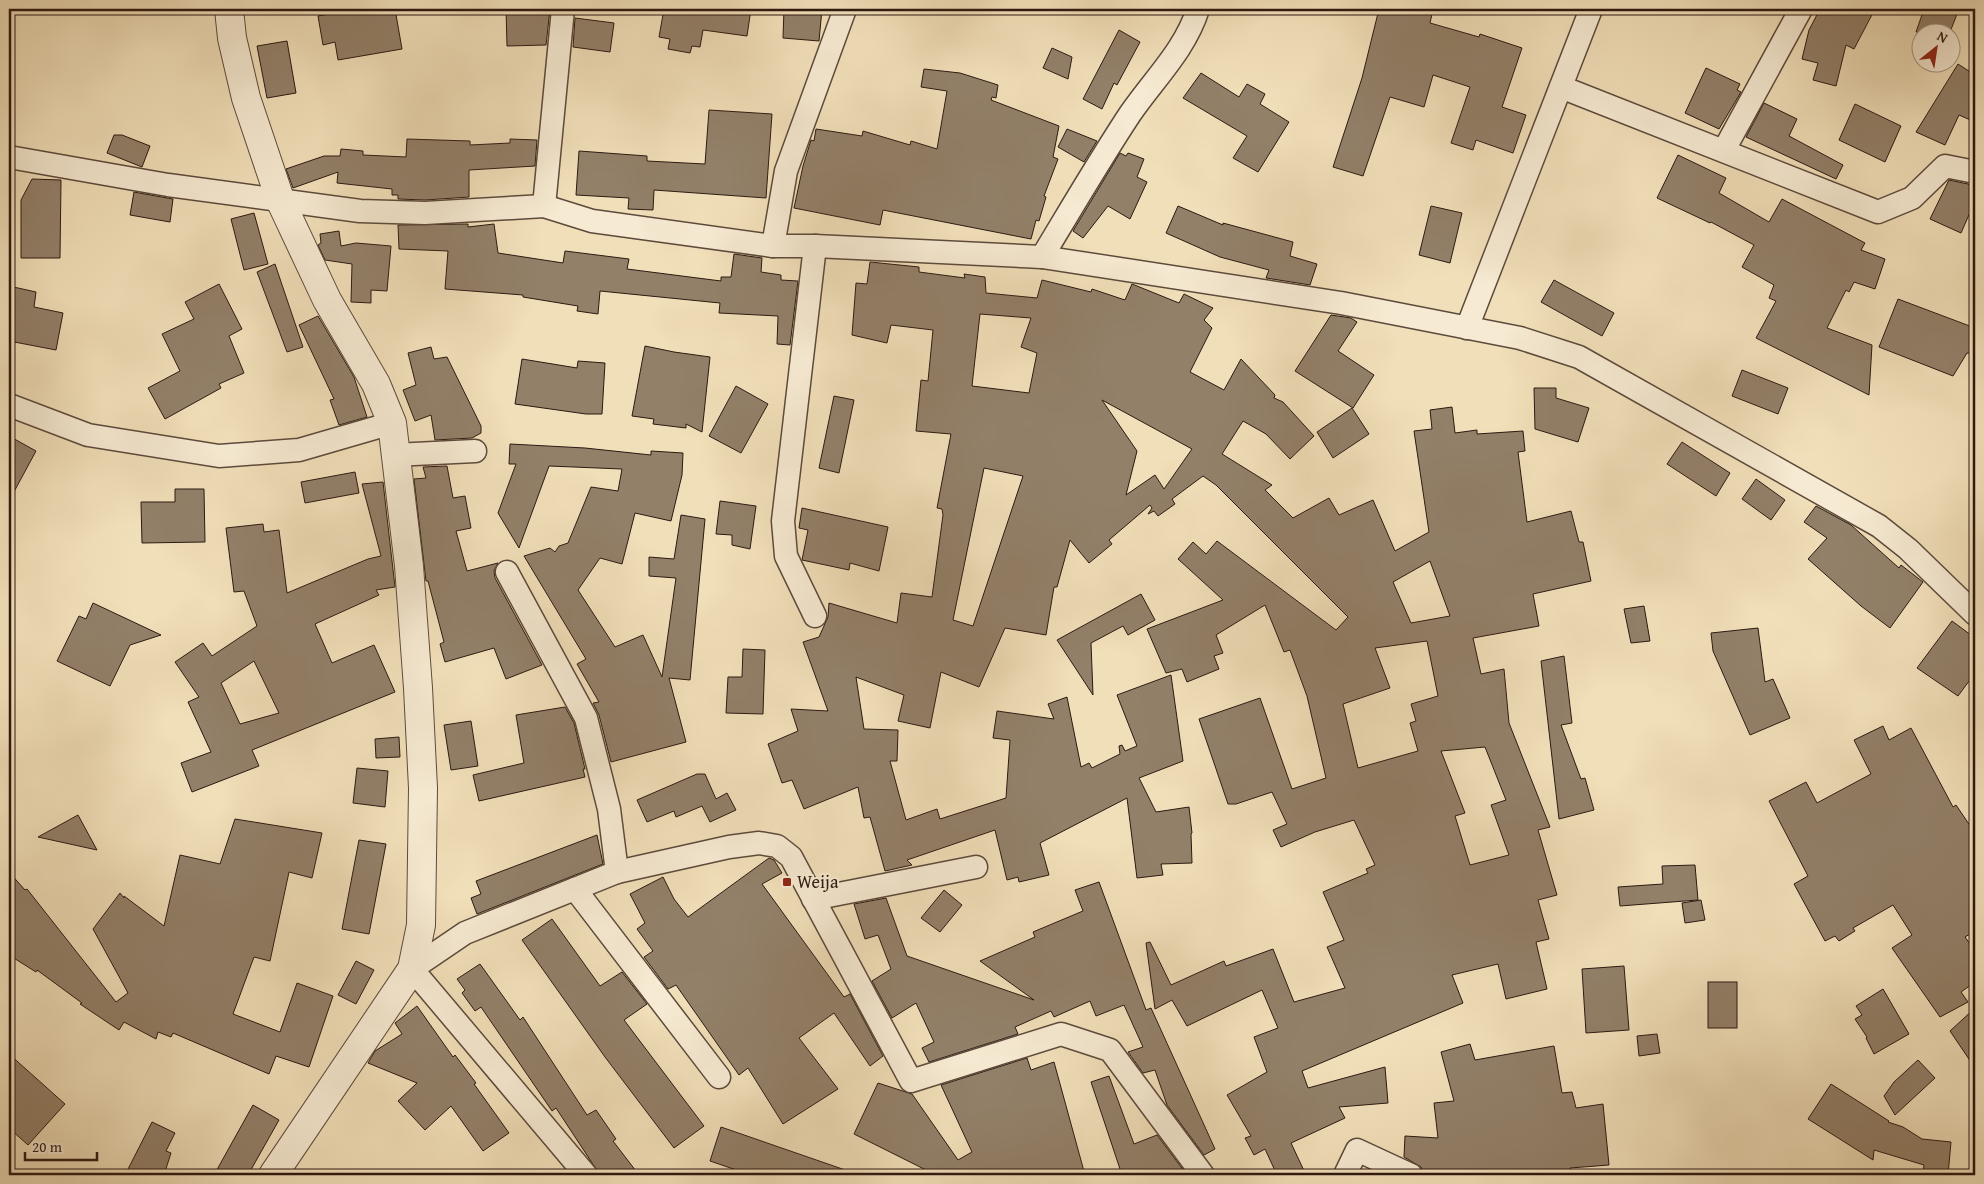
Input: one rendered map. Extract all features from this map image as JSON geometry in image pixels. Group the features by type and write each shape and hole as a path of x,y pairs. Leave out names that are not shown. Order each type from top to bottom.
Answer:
{"street":[{"path":"229,9 232,38 246,98 281,202 327,300 376,384 392,423 394,455 408,566 418,688 423,788 421,925 412,969"},
{"path":"544,206 564,9"},
{"path":"773,246 786,171 845,9"},
{"path":"1042,257 1116,135 1144,93 1174,58 1192,25 1198,9"},
{"path":"1467,328 1591,9"},
{"path":"1724,150 1801,9"},
{"path":"1561,87 1878,212 1912,198 1945,166 1975,172"},
{"path":"9,158 281,202 360,210 425,213 544,206 592,221 773,246 815,246 1042,257 1341,303 1520,338 1579,356 1879,526 1908,549 1975,614"},
{"path":"815,246 783,521 786,556 816,616"},
{"path":"9,405 88,435 219,456 299,450 392,423"},
{"path":"394,455 475,451"},
{"path":"507,572 586,718 609,809 617,872"},
{"path":"273,1175 412,969 465,933 617,872 729,847 759,843 777,846 791,857 911,1081 1060,1034 1110,1050 1203,1175"},
{"path":"813,899 976,867"},
{"path":"575,889 719,1077"},
{"path":"412,969 586,1175"},
{"path":"1345,1175 1357,1150 1411,1175"}],"building":[{"path":"358,9 395,9 402,49 338,60 335,42 323,45 318,16"},
{"path":"506,9 550,9 546,45 507,46"},
{"path":"664,9 751,9 747,36 703,30 700,47 692,46 690,53 668,49 670,39 659,37"},
{"path":"784,9 822,9 819,41 783,38"},
{"path":"1379,9 1415,9 1432,14 1430,23 1479,37 1480,34 1522,48 1502,107 1526,115 1513,153 1476,140 1473,150 1451,143 1470,87 1433,75 1424,107 1390,97 1363,176 1333,167 1362,78"},
{"path":"1820,9 1875,9 1854,49 1846,45 1836,86 1813,80 1818,63 1802,59 1809,30"},
{"path":"1924,9 1959,9 1954,22 1919,22"},
{"path":"575,18 614,23 610,52 573,47"},
{"path":"1119,30 1140,42 1117,85 1114,83 1102,109 1083,99"},
{"path":"287,41 296,93 267,98 257,46"},
{"path":"1052,48 1072,57 1068,79 1043,68"},
{"path":"1962,67 1975,75 1975,122 1959,115 1945,145 1916,132 1953,72 1962,72"},
{"path":"1706,68 1740,84 1737,90 1741,92 1719,129 1685,113"},
{"path":"924,69 960,73 998,85 996,98 992,97 991,100 1059,126 1053,157 1058,159 1044,196 1046,197 1039,221 1036,220 1031,239 883,210 880,225 794,208 803,166 811,140 814,141 816,129 862,136 863,131 910,145 911,141 937,149 947,91 921,87"},
{"path":"1201,73 1239,97 1247,84 1265,94 1260,104 1289,122 1258,172 1233,158 1247,136 1183,98"},
{"path":"1764,103 1797,119 1789,136 1843,165 1836,179 1746,137"},
{"path":"1855,104 1901,126 1885,162 1839,140"},
{"path":"709,110 772,114 766,198 654,190 653,210 628,209 629,198 576,195 579,151 647,156 647,161 705,164"},
{"path":"1067,129 1097,141 1084,162 1058,147"},
{"path":"114,135 122,135 150,146 142,167 107,153"},
{"path":"407,139 470,141 470,145 510,143 510,139 537,140 535,166 469,170 469,197 425,200 398,199 398,195 392,195 392,189 337,183 338,172 293,188 286,169 324,156 340,156 341,149 363,151 363,155 406,157"},
{"path":"1120,153 1126,156 1128,153 1144,159 1137,177 1147,182 1130,219 1108,206 1083,238 1073,231"},
{"path":"1678,155 1726,178 1719,193 1769,222 1782,199 1865,243 1861,250 1885,259 1875,289 1854,282 1849,292 1846,290 1827,328 1872,345 1869,395 1756,338 1776,301 1769,298 1774,285 1742,267 1754,245 1711,222 1657,198"},
{"path":"32,179 61,180 60,258 21,258 21,200"},
{"path":"1949,180 1968,184 1975,189 1975,201 1961,233 1930,219"},
{"path":"134,192 173,199 170,222 130,215"},
{"path":"1178,206 1223,225 1223,223 1293,242 1290,256 1317,264 1310,285 1266,278 1269,270 1220,257 1166,233"},
{"path":"1431,206 1462,213 1450,263 1419,255"},
{"path":"254,213 268,264 244,270 231,219"},
{"path":"468,224 468,227 494,224 498,253 563,263 565,251 629,259 627,269 721,281 721,277 731,277 734,254 762,258 761,272 781,275 781,280 798,281 790,345 777,344 778,316 719,313 720,303 600,291 598,314 577,311 578,306 523,297 523,295 445,289 448,251 399,249 398,225"},
{"path":"339,231 341,246 356,243 391,246 387,291 371,290 371,303 351,302 352,264 325,260 318,245 321,243 320,234"},
{"path":"870,262 919,267 919,272 965,278 964,274 985,277 986,293 1037,298 1042,280 1091,292 1092,289 1125,300 1132,284 1179,303 1184,294 1213,308 1204,320 1212,328 1190,372 1224,390 1241,359 1275,395 1274,398 1283,402 1314,436 1290,459 1266,434 1243,421 1222,454 1272,485 1265,490 1293,518 1329,498 1339,515 1373,500 1395,551 1429,532 1414,431 1432,429 1430,410 1452,407 1455,433 1477,430 1477,434 1523,431 1525,451 1518,452 1527,522 1571,511 1579,542 1583,542 1591,581 1533,594 1539,626 1473,638 1481,674 1504,669 1509,723 1550,827 1538,830 1557,895 1538,900 1549,939 1536,942 1547,989 1506,999 1498,964 1452,975 1463,1003 1302,1071 1308,1088 1385,1067 1388,1103 1339,1107 1345,1118 1291,1143 1306,1175 1277,1175 1265,1149 1254,1155 1245,1138 1251,1136 1227,1095 1267,1072 1254,1037 1278,1028 1262,990 1187,1026 1172,1000 1155,1009 1146,943 1150,942 1171,985 1224,961 1226,966 1273,949 1294,1002 1345,988 1327,947 1344,940 1323,892 1368,873 1366,869 1375,865 1354,820 1315,832 1281,847 1273,830 1287,824 1272,792 1236,804 1228,804 1199,719 1260,698 1292,789 1326,778 1307,696 1290,650 1284,652 1265,605 1216,635 1223,653 1214,656 1219,669 1187,682 1182,669 1166,673 1147,629 1223,600 1178,559 1193,542 1206,554 1217,541 1336,630 1348,617 1216,485 1203,476 1172,499 1175,504 1158,516 1154,511 1148,514 1152,508 1150,505 1109,540 1112,544 1089,563 1070,540 1057,587 1054,587 1046,635 1005,628 979,687 941,672 930,728 898,721 904,695 856,677 864,729 898,730 897,761 890,761 906,820 937,809 940,819 1006,798 1010,740 993,738 997,711 1054,719 1048,704 1067,697 1081,767 1089,763 1092,768 1120,754 1119,746 1122,745 1125,751 1137,746 1117,695 1171,675 1183,761 1139,778 1156,812 1189,807 1192,833 1192,863 1161,864 1163,875 1137,878 1127,798 1040,843 1049,875 1019,882 1018,877 1007,880 995,830 907,860 912,865 885,871 870,817 864,818 858,787 804,809 792,780 782,783 768,744 798,731 791,709 828,711 803,642 819,637 828,617 829,603 897,623 901,593 932,597 943,515 942,509 937,508 951,434 916,431 921,380 928,381 933,330 891,325 887,343 852,335 856,283 867,284","holes":["980,314 1031,318 1021,347 1037,353 1029,393 972,386","1102,400 1192,449 1164,489 1155,475 1126,495 1137,451","984,468 1023,476 973,626 953,620","1430,561 1450,616 1411,623 1393,582","1427,641 1438,696 1411,704 1416,721 1410,723 1418,751 1358,768 1343,704 1390,688 1375,648","1485,747 1506,800 1491,805 1509,855 1470,865 1455,816 1465,813 1441,751"]},
{"path":"275,264 303,347 287,352 257,272"},
{"path":"1554,280 1614,313 1602,336 1541,302"},
{"path":"219,284 242,329 229,336 244,373 219,384 221,388 165,419 148,388 180,371 162,334 194,319 185,302"},
{"path":"9,286 36,292 34,307 63,313 56,350 9,341"},
{"path":"1898,299 1975,328 1975,354 1967,353 1953,376 1879,347"},
{"path":"1331,315 1351,318 1357,322 1338,351 1374,375 1353,408 1295,371"},
{"path":"318,316 354,377 367,417 339,425 330,400 334,399 299,325"},
{"path":"645,346 710,357 702,432 686,424 686,428 653,424 654,419 632,416"},
{"path":"431,347 434,359 447,357 481,426 481,433 472,438 435,440 431,415 415,421 403,390 416,385 408,353"},
{"path":"522,359 577,368 578,361 605,363 602,414 586,414 515,404"},
{"path":"1742,370 1788,388 1778,414 1732,396"},
{"path":"736,386 768,404 741,453 709,436"},
{"path":"1534,388 1556,388 1556,398 1589,408 1578,442 1535,429"},
{"path":"834,396 854,400 839,473 819,468"},
{"path":"1352,408 1369,434 1333,458 1317,432"},
{"path":"9,436 36,451 9,501"},
{"path":"1682,442 1730,473 1716,496 1667,464"},
{"path":"510,444 585,448 651,455 651,451 683,453 682,475 671,521 635,513 622,564 600,558 578,590 615,647 643,635 662,677 676,578 649,576 649,557 674,559 681,515 705,519 690,680 669,678 686,742 611,762 599,715 593,703 599,702 577,664 586,659 524,556 550,548 555,552 559,546 568,543 591,487 618,491 622,469 549,466 519,548 498,513 516,464 509,464"},
{"path":"447,466 453,498 465,496 471,528 456,531 467,571 498,563 494,571 495,578 542,665 506,679 494,648 445,662 440,644 444,642 428,581 426,581 414,479 426,478 423,467"},
{"path":"355,472 359,493 305,503 301,482"},
{"path":"1756,479 1785,500 1771,520 1742,499"},
{"path":"383,482 395,587 376,590 379,595 315,624 332,663 374,645 395,692 252,750 259,766 192,792 181,763 211,752 188,702 199,697 175,662 203,643 212,656 257,626 244,591 234,592 226,528 263,524 264,532 279,530 287,593 368,559 381,556 362,484","holes":["254,661 279,713 240,724 221,683"]},
{"path":"175,489 204,489 205,542 142,543 141,502 175,502"},
{"path":"720,501 756,506 750,549 732,545 732,535 716,534"},
{"path":"1816,506 1851,525 1899,568 1901,565 1923,582 1890,628 1861,606 1808,559 1827,538 1804,522"},
{"path":"802,508 888,527 879,571 850,563 849,570 802,560 808,530 799,528"},
{"path":"1141,594 1155,620 1128,635 1123,626 1091,643 1093,695 1057,640"},
{"path":"93,603 161,635 130,645 110,686 57,661 79,616 86,619"},
{"path":"1644,606 1650,641 1631,643 1624,609"},
{"path":"1952,621 1975,638 1975,673 1958,696 1917,668"},
{"path":"1758,628 1765,682 1773,679 1790,718 1750,735 1713,651 1711,633"},
{"path":"743,649 765,650 763,714 726,713 728,677 742,677"},
{"path":"1564,656 1572,723 1561,725 1581,779 1585,778 1594,810 1559,819 1541,661"},
{"path":"565,707 574,723 585,769 583,769 585,777 479,801 473,775 524,763 516,715"},
{"path":"471,721 478,766 451,770 444,725"},
{"path":"1883,726 1889,740 1911,728 1953,807 1956,805 1975,833 1975,931 1965,937 1975,951 1975,982 1961,992 1968,1002 1940,1017 1892,948 1912,935 1893,905 1853,928 1855,931 1839,941 1835,936 1825,941 1794,884 1808,876 1769,801 1806,782 1817,803 1871,774 1854,740"},
{"path":"399,737 400,757 376,758 375,739"},
{"path":"357,768 388,771 385,807 353,803"},
{"path":"697,774 705,774 716,799 727,793 736,810 710,822 702,806 676,817 674,811 647,822 637,800"},
{"path":"78,815 97,850 38,837"},
{"path":"235,819 322,833 312,878 289,872 270,961 254,957 233,1014 280,1032 297,983 333,996 309,1067 276,1056 269,1074 173,1033 171,1037 158,1032 156,1039 124,1022 119,1030 80,1004 82,1003 37,970 36,972 9,955 9,872 25,890 27,889 116,1002 128,993 93,929 120,893 124,898 124,896 164,926 180,855 220,864"},
{"path":"597,835 603,864 477,914 471,898 481,894 476,881"},
{"path":"359,840 386,844 369,934 342,929"},
{"path":"769,858 774,860 782,873 762,884 844,997 850,994 883,1056 870,1066 834,1013 799,1038 838,1089 783,1124 748,1068 739,1075 676,985 668,989 644,957 653,951 637,929 645,923 630,894 663,877 674,899 688,917"},
{"path":"1695,865 1698,900 1620,906 1618,887 1663,884 1662,866"},
{"path":"1099,882 1146,1010 1151,1008 1215,1149 1204,1155 1167,1105 1155,1070 1143,1073 1128,1052 1143,1047 1124,1005 1096,1016 1090,1001 1054,1017 1051,1011 1015,1027 1018,1034 929,1062 922,1048 934,1042 916,1003 892,1018 872,981 891,969 878,935 865,939 854,904 886,898 907,956 1034,1000 980,961 1035,937 1033,932 1083,911 1075,890"},
{"path":"944,890 962,905 940,932 921,918"},
{"path":"1701,900 1705,920 1685,923 1682,903"},
{"path":"552,919 600,986 622,972 647,1004 624,1020 704,1126 674,1148 605,1057 522,940"},
{"path":"356,961 374,970 356,1004 338,995"},
{"path":"480,964 520,1020 523,1017 587,1115 596,1110 616,1139 613,1141 639,1175 600,1175 556,1108 552,1111 481,1007 475,1011 462,993 465,990 457,979"},
{"path":"1624,966 1629,1030 1586,1033 1582,969"},
{"path":"1708,982 1737,982 1737,1028 1708,1028"},
{"path":"1883,989 1909,1034 1874,1054 1867,1037 1855,1019 1862,1015 1856,1006"},
{"path":"417,1006 453,1057 455,1055 476,1083 474,1084 509,1133 483,1151 451,1106 425,1130 398,1101 417,1083 368,1063 375,1051 402,1034 395,1023"},
{"path":"1975,1008 1975,1068 1950,1031"},
{"path":"1657,1034 1660,1053 1639,1056 1637,1036"},
{"path":"1470,1044 1475,1060 1554,1046 1562,1093 1572,1092 1576,1108 1603,1104 1609,1165 1570,1168 1572,1175 1424,1175 1421,1167 1404,1157 1405,1136 1438,1138 1434,1103 1454,1101 1441,1052"},
{"path":"9,1054 65,1104 28,1145 9,1128"},
{"path":"1027,1058 1031,1070 1054,1062 1085,1175 931,1175 934,1174 854,1134 878,1083 912,1094 958,1160 972,1152 941,1085"},
{"path":"1918,1060 1935,1078 1895,1115 1884,1096 1894,1082"},
{"path":"1109,1076 1134,1144 1157,1135 1187,1175 1147,1175 1145,1171 1122,1175 1091,1082"},
{"path":"1831,1084 1888,1122 1903,1127 1922,1139 1951,1142 1948,1175 1923,1175 1924,1165 1874,1150 1873,1160 1808,1119"},
{"path":"253,1105 279,1120 248,1175 214,1175"},
{"path":"152,1122 175,1133 166,1151 171,1153 164,1175 125,1175"},
{"path":"721,1127 851,1172 850,1175 751,1175 710,1161"}],"place":[{"name":"Weija","path":"787,882"}]}
